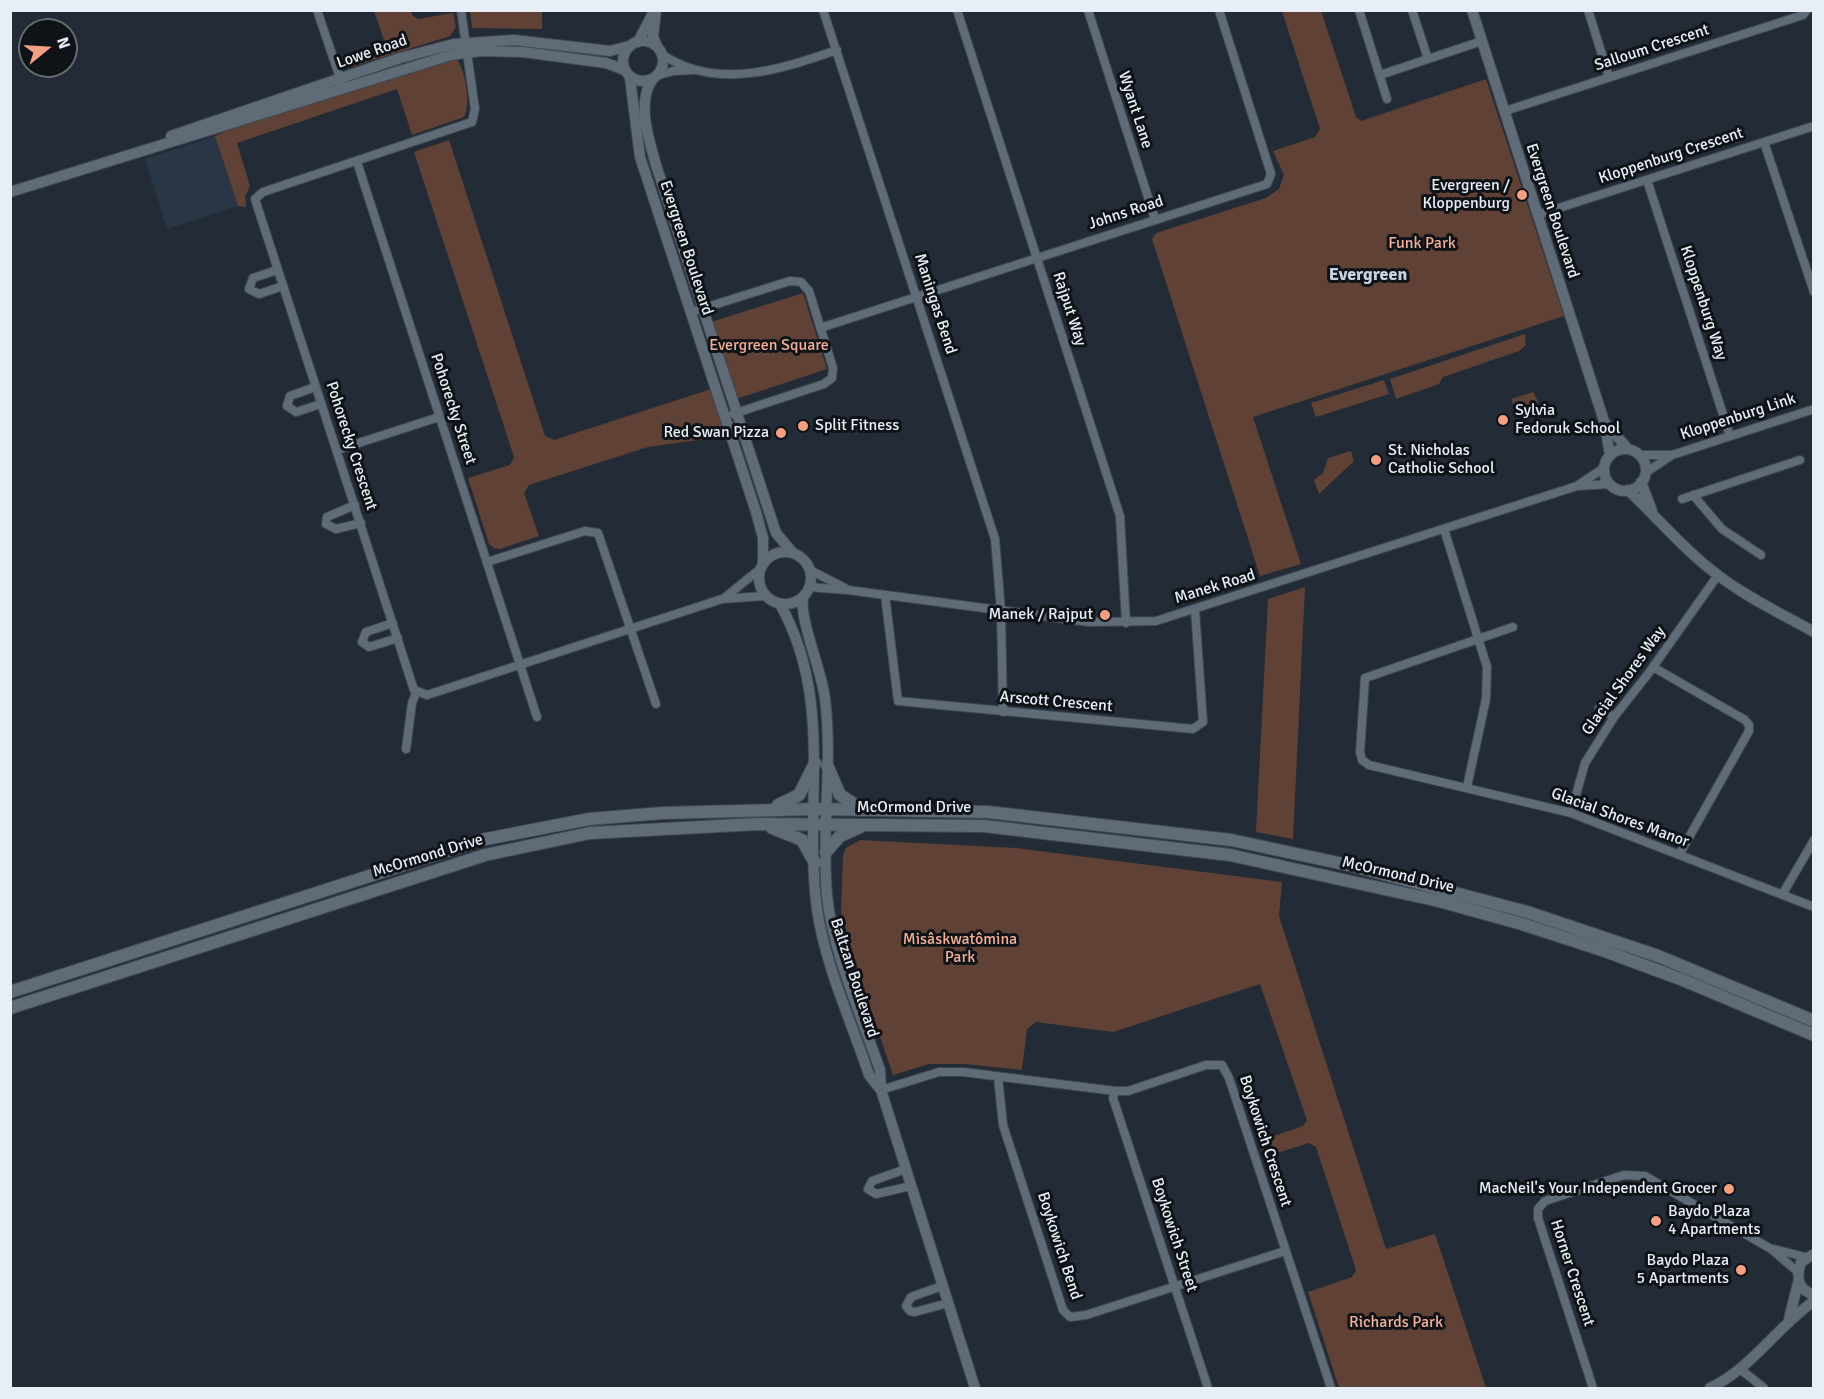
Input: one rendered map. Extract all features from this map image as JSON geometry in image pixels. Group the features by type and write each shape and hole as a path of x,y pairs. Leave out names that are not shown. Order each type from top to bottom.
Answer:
{"main road":[{"path":"765,809 788,802 799,795 821,764 840,795 854,806 872,811"},
{"name":"McOrmond Drive","path":"10,992 481,840 589,819 765,809 820,809 988,812 1105,824 1231,840 1353,866 1453,891 1575,926 1658,956 1814,1021"},
{"path":"757,824 795,835 802,840 815,863"},
{"name":"McOrmond Drive","path":"10,1008 485,855 590,833 757,824 984,826 1230,855 1359,882 1522,924 1602,950 1683,980 1814,1035"},
{"path":"826,852 840,836 864,825"}],"street":[{"path":"317,10 342,84"},
{"path":"461,10 467,47"},
{"path":"655,10 623,57 628,74 642,82 673,71 700,69"},
{"path":"655,10 653,38 664,62 656,77"},
{"name":"Maningas Bend","path":"823,10 990,521 998,556 1003,712"},
{"name":"Rajput Way","path":"957,10 1120,516 1126,622"},
{"name":"Wyant Lane","path":"1088,10 1155,219"},
{"name":"Johns Road","path":"820,328 1267,184 1271,179 1218,10"},
{"path":"1359,10 1387,99"},
{"path":"1412,10 1428,59"},
{"name":"Evergreen Boulevard","path":"1472,10 1604,421 1610,455"},
{"path":"1588,10 1609,77"},
{"name":"Salloum Crescent","path":"1505,111 1803,15 1807,10"},
{"name":"Lowe Road","path":"10,192 135,151 208,132 342,84 451,55 467,47 514,40 610,51 633,44"},
{"path":"633,44 645,41 660,51 700,69 727,74 766,73 837,50"},
{"path":"1380,75 1482,41"},
{"name":"Lowe Road","path":"467,47 606,63 628,74"},
{"name":"Pohorecky Crescent","path":"416,693 412,687 361,523 256,208 255,197 472,122 475,109 467,47"},
{"name":"Evergreen Boulevard","path":"628,74 640,157 764,538 761,566"},
{"name":"Evergreen Boulevard","path":"656,77 646,93 651,147 776,533 793,553"},
{"name":"Kloppenburg Crescent","path":"1537,215 1814,126"},
{"path":"1764,142 1814,292"},
{"name":"Pohorecky Street","path":"357,162 537,717"},
{"name":"Kloppenburg Way","path":"1647,180 1730,436"},
{"path":"278,270 253,278 249,289 259,294 283,286"},
{"path":"691,312 796,280 808,291 833,368 829,382 726,417"},
{"path":"315,387 290,396 287,406 296,412 321,404"},
{"name":"Kloppenburg Link","path":"1639,455 1672,454 1814,409"},
{"path":"337,450 439,417"},
{"name":"Evergreen Boulevard","path":"1604,421 1628,449"},
{"path":"1653,512 1643,478 1644,464 1639,455 1628,449 1619,450 1610,455 1604,468 1610,484 1617,489 1629,490 1653,512 1669,533 1718,575 1814,632"},
{"name":"Kloppenburg Link","path":"1643,478 1672,454"},
{"path":"1682,499 1800,460"},
{"name":"Manek Road","path":"1577,486 1604,468"},
{"path":"1629,490 1643,478"},
{"name":"Manek Road","path":"809,587 848,590 1089,622 1156,621 1577,486 1610,484"},
{"path":"1693,495 1722,529 1761,555"},
{"path":"355,505 331,513 326,524 336,529 361,523"},
{"path":"1444,529 1480,638 1487,667 1486,699 1467,787"},
{"path":"488,562 585,531 597,532 602,539 656,704"},
{"path":"722,599 776,553 793,553 806,563 810,570 809,587 803,597 802,610 825,696 820,809"},
{"path":"761,566 759,583 765,596"},
{"name":"Manek Road","path":"810,570 848,590"},
{"name":"Glacial Shores Way","path":"1571,813 1585,763 1614,717 1653,667 1718,575"},
{"name":"Arscott Crescent","path":"885,595 898,701 1198,728 1203,722 1195,610"},
{"path":"406,749 412,703 416,693 427,695 722,599 765,596 780,604 788,604 803,597"},
{"path":"780,604 799,642 808,674 821,764"},
{"path":"393,623 366,632 362,642 369,647 398,638"},
{"path":"1480,638 1513,627"},
{"name":"Glacial Shores Manor","path":"1480,638 1371,674 1365,678 1360,752 1362,760 1369,765 1571,813 1814,907"},
{"path":"1653,667 1745,720 1749,725 1749,732 1678,855"},
{"path":"1599,708 1614,717"},
{"name":"Baltzan Boulevard","path":"820,809 815,863 817,908 825,944 869,1075 880,1089"},
{"name":"Baltzan Boulevard","path":"820,824 826,852 827,895 832,924 880,1070 880,1089 975,1389"},
{"path":"1782,895 1814,840"},
{"name":"Boykowich Crescent","path":"880,1089 939,1072 963,1072 1128,1091 1206,1065 1222,1065 1229,1077 1331,1389"},
{"name":"Boykowich Bend","path":"998,1077 1003,1125 1063,1310 1070,1317 1086,1315 1175,1287"},
{"name":"Boykowich Street","path":"1115,1091 1113,1098 1208,1389"},
{"path":"906,1169 872,1180 868,1189 876,1194 911,1186"},
{"name":"Horner Crescent","path":"1593,1389 1538,1218 1538,1209 1545,1201 1633,1173 1656,1181 1771,1249 1798,1277"},
{"name":"Horner Crescent","path":"1771,1249 1809,1256"},
{"path":"1175,1287 1285,1251"},
{"path":"1788,1322 1798,1277 1809,1256"},
{"path":"1798,1277 1807,1293 1814,1295"},
{"path":"942,1286 911,1297 906,1306 910,1311 915,1312 948,1303"},
{"path":"1710,1389 1740,1369 1814,1300"},
{"path":"1740,1369 1764,1389"}],"shaded area":[{"path":"215,136 238,206 167,229 145,159"}],"green space":[{"path":"374,11 411,11 412,15 418,19 453,13 456,27 450,36 345,69 341,58 385,43"},
{"path":"470,11 542,11 542,29 472,28"},
{"name":"Funk Park","path":"1282,11 1321,11 1356,117 1361,121 1486,79 1564,316 1253,417 1301,564 1260,576 1152,239 1156,233 1266,198 1279,189 1284,175 1273,151 1315,137 1320,129"},
{"path":"453,59 457,60 460,65 465,80 467,105 464,117 412,135 397,89 237,143 250,186 245,197 246,207 238,206 215,136 230,129"},
{"path":"449,140 545,436 554,440 711,389 727,436 648,447 529,485 524,493 539,536 500,549 489,544 468,478 510,465 514,457 414,152"},
{"name":"Evergreen Square","path":"803,293 827,369 736,399 711,322"},
{"path":"1525,334 1526,345 1519,351 1443,377 1439,384 1396,399 1390,379"},
{"path":"1384,380 1389,394 1316,417 1311,403"},
{"path":"1533,392 1538,401 1535,416 1516,411 1511,399"},
{"path":"1351,451 1354,461 1319,494 1314,480 1323,473 1328,458"},
{"path":"1305,587 1293,839 1256,832 1268,599"},
{"name":"Misâskwatômina Park","path":"860,840 1016,848 1282,882 1279,916 1386,1249 1435,1234 1486,1388 1339,1388 1308,1292 1352,1277 1356,1270 1316,1147 1309,1143 1264,1157 1259,1141 1303,1126 1307,1120 1260,984 1113,1032 1036,1022 1027,1029 1022,1070 965,1064 929,1064 893,1075 861,981 841,912 843,855 846,848"}],"place":[{"name":"Evergreen / Kloppenburg","path":"1522,195"},
{"name":"Sylvia Fedoruk School","path":"1503,420"},
{"name":"Split Fitness","path":"803,426"},
{"name":"Red Swan Pizza","path":"781,433"},
{"name":"St. Nicholas Catholic School","path":"1376,460"},
{"name":"Manek / Rajput","path":"1105,615"},
{"name":"MacNeil's Your Independent Grocer","path":"1729,1189"},
{"name":"Baydo Plaza 4 Apartments","path":"1656,1221"},
{"name":"Baydo Plaza 5 Apartments","path":"1741,1270"}],"district":[{"name":"Evergreen","path":"1368,275"}],"park label":[{"name":"Richards Park","path":"1396,1323"}]}
